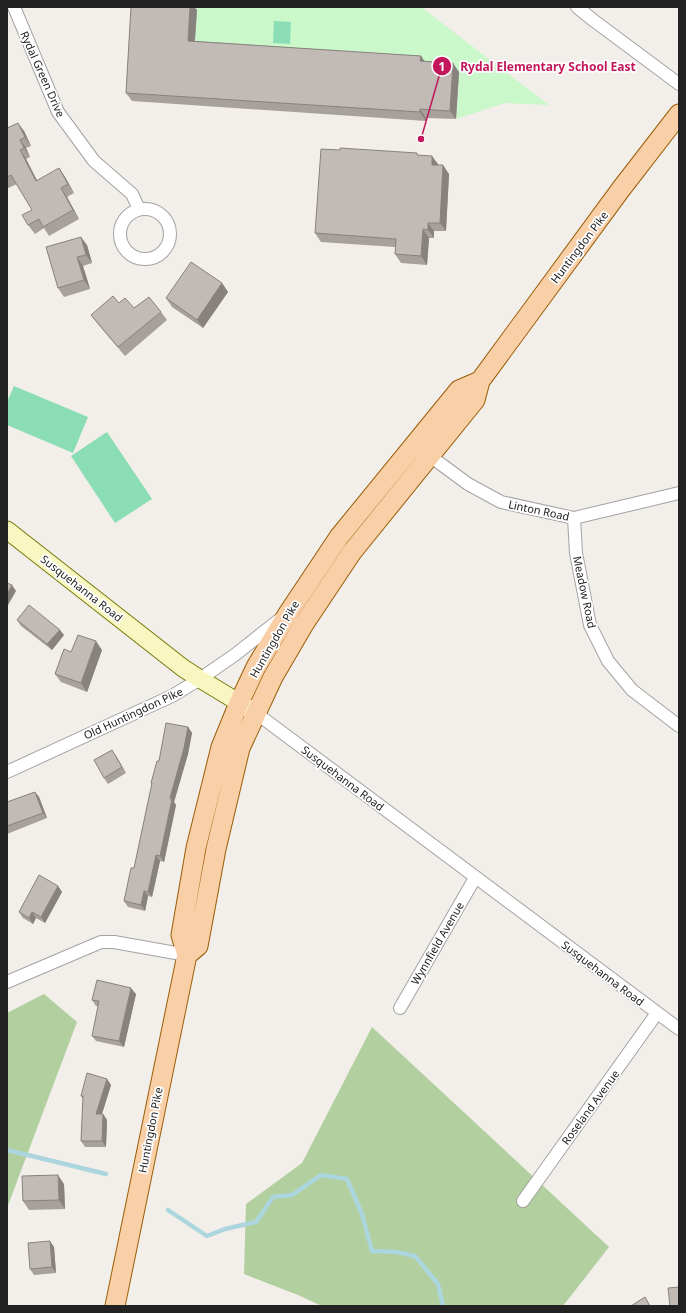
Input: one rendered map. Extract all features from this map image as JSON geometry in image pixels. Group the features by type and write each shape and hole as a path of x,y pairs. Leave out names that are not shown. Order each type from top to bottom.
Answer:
{"main road":[{"name":"Huntingdon Pike","path":"187,954 198,946 216,849 240,748 272,676 308,617 352,552 475,400 480,381 621,189 679,114"},
{"name":"Huntingdon Pike","path":"115,1306 187,954 182,935 196,848 221,747 256,667 289,612 339,537 459,390 480,381"},
{"name":"Susquehanna Road","path":"7,530 200,679 256,713"}],"street":[{"name":"Rydal Green Drive","path":"14,7 58,112 94,161 132,194 139,209"},
{"path":"577,7 679,84"},
{"path":"147,208 155,210 167,221 170,228 170,237 166,248 157,256 149,259 141,259 126,251 121,244 119,235 120,226 124,219 139,209 147,208"},
{"name":"Linton Road","path":"418,440 430,456 468,484 501,502 574,518 679,493"},
{"name":"Meadow Road","path":"574,518 576,554 590,625 608,661 632,690 679,726"},
{"name":"Old Huntingdon Pike","path":"7,772 172,696 236,654 289,612"},
{"name":"Susquehanna Road","path":"256,713 679,1029"},
{"name":"Wynnfield Avenue","path":"400,1008 475,878"},
{"path":"7,982 101,942 114,942 187,954"},
{"name":"Roseland Avenue","path":"523,1201 657,1013"}],"green space":[{"path":"146,7 421,7 549,105 505,103 456,119 459,72 194,49"},
{"path":"274,21 291,22 290,44 273,43"},
{"path":"14,386 88,417 73,453 7,425 7,402"},
{"path":"107,432 152,499 115,523 71,456"},
{"path":"44,994 77,1022 7,1208 7,1013"},
{"path":"372,1027 609,1247 563,1306 322,1306 244,1274 246,1204 302,1163"}],"building":[{"path":"131,7 190,7 188,41 421,56 420,61 453,63 450,111 420,109 420,112 126,93"},
{"path":"18,123 25,137 20,140 24,148 20,150 36,181 59,168 68,184 61,188 73,210 43,227 39,219 28,225 22,215 32,210 11,175 7,177 7,128"},
{"path":"340,148 417,153 417,155 432,156 432,165 443,165 440,223 428,223 428,230 423,229 421,256 395,254 396,239 315,233 321,149 340,150"},
{"path":"81,237 86,255 77,257 84,280 58,288 46,247"},
{"path":"191,262 222,283 197,320 166,298"},
{"path":"113,296 119,303 125,298 134,308 149,297 161,312 118,347 91,315"},
{"path":"7,583 12,585 7,594"},
{"path":"29,605 60,630 47,644 17,620"},
{"path":"78,635 96,641 81,683 55,674 64,649 71,652"},
{"path":"166,723 188,727 184,748 170,798 172,799 160,856 156,855 148,892 144,891 141,905 124,901 131,868 134,868 151,783 157,761 159,761"},
{"path":"112,750 122,767 104,778 94,760"},
{"path":"35,792 43,813 7,826 7,802"},
{"path":"39,875 58,886 41,917 32,912 29,918 19,912"},
{"path":"97,980 131,988 119,1041 92,1036 99,1001 92,1000"},
{"path":"87,1073 107,1079 96,1114 103,1114 102,1141 81,1141 83,1096 81,1096"},
{"path":"58,1175 59,1200 23,1201 22,1176"},
{"path":"50,1241 52,1267 30,1269 28,1243"},
{"path":"679,1287 679,1306 670,1306 668,1288"},
{"path":"645,1297 650,1306 631,1306"}],"waterway":[{"path":"7,1150 106,1174"},
{"path":"168,1210 207,1236 225,1229 256,1222 273,1197 292,1195 321,1175 347,1179 362,1214 372,1251 396,1252 415,1256 438,1284 443,1306"}],"place":[{"name":"Rydal Elementary School East","path":"421,139"}]}
